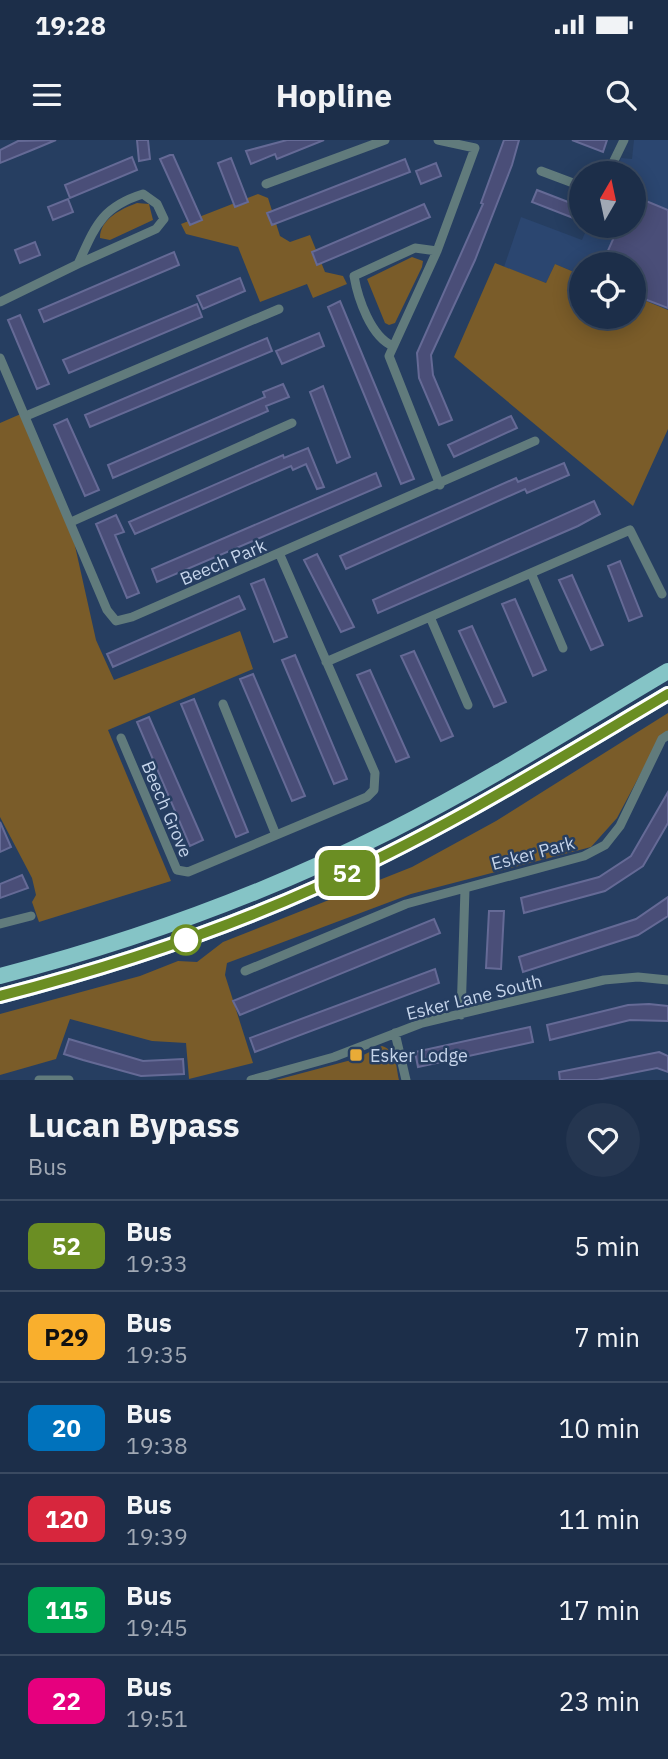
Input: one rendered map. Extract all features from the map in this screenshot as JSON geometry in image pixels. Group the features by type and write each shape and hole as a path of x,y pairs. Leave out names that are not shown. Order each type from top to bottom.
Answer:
{"highway":[{"path":"0,976 143,936 298,874 393,829 668,671"},
{"path":"0,996 148,954 315,888 402,847 668,694"}],"street":[{"path":"266,184 385,140"},
{"path":"438,140 476,144 437,251 393,346 390,364 440,485"},
{"path":"614,161 623,143"},
{"path":"541,171 569,182"},
{"path":"0,302 156,229 163,219 157,204 143,194 119,201 98,220 78,264"},
{"path":"393,346 379,337 356,289 354,276 415,248 437,251"},
{"path":"26,416 279,309"},
{"name":"Beech Park","path":"1,362 107,610 116,621 132,617 280,555 535,441"},
{"path":"71,522 292,423"},
{"path":"326,662 630,530 662,594"},
{"name":"Beech Grove","path":"121,738 177,870 188,872 367,797 374,790 375,773 280,555"},
{"path":"531,573 564,648"},
{"path":"430,617 468,705"},
{"path":"223,704 276,835"},
{"name":"Esker Park","path":"245,971 406,904 584,856 604,845 620,826 662,739 668,735"},
{"path":"461,1015 465,889"},
{"path":"0,924 31,916"},
{"name":"Esker Lane South","path":"251,1080 334,1057 422,1023 604,980 638,977 668,980"},
{"path":"395,1033 406,1080"},
{"path":"39,1080 69,1080"}],"shaded area":[{"path":"634,140 668,140 668,310 646,301 646,252 569,252 569,270 555,264 546,283 504,267 521,217 569,235 569,238 646,238 646,161 620,161 621,158 632,159"},
{"path":"258,194 268,198 280,236 290,242 310,235 325,272 343,276 347,284 313,298 307,284 260,302 238,247 186,234 181,224"},
{"path":"137,203 149,204 153,220 110,240 100,238 107,220"},
{"path":"412,257 423,261 422,267 395,323 389,325 385,323 367,279"},
{"path":"495,263 546,283 555,264 569,270 569,329 646,329 646,301 668,310 668,429 633,506 454,357"},
{"path":"23,413 69,519 96,640 114,680 240,631 253,669 108,730 171,881 39,922 32,902 36,895 32,878 0,817 0,423"},
{"path":"668,713 668,732 660,737 617,818 591,847 411,894 227,963 225,975 253,1063 189,1079 186,1043 152,1041 70,1019 56,1059 0,1075 0,1014 140,976 178,961 197,962 223,942 412,867 496,821"},
{"path":"382,1046 393,1056 399,1080 276,1080 355,1059"}],"building":[{"path":"56,140 0,163 0,150 18,141"},
{"path":"137,140 148,140 150,159 139,161"},
{"path":"287,140 324,140 277,159 275,154 251,164 246,151"},
{"path":"504,140 519,140 512,165 475,260 431,355 433,375 452,420 439,425 419,378 417,353 483,204 481,203"},
{"path":"572,140 607,140 603,152"},
{"path":"173,155 202,220 190,225 160,159"},
{"path":"132,157 137,170 70,198 65,185"},
{"path":"231,158 248,202 235,207 218,163"},
{"path":"405,159 410,172 272,225 267,213"},
{"path":"436,163 441,176 421,184 416,171"},
{"path":"537,190 569,202 569,216 532,202"},
{"path":"68,199 73,212 53,220 48,207"},
{"path":"646,201 668,210 668,308 646,300 646,252 607,252 614,238 646,238"},
{"path":"424,204 430,217 317,265 312,252"},
{"path":"35,242 40,255 20,263 15,250"},
{"path":"174,252 179,265 44,322 39,310"},
{"path":"240,278 245,291 203,309 197,296"},
{"path":"340,301 414,479 401,484 328,307"},
{"path":"197,304 202,317 69,373 63,360"},
{"path":"20,315 49,384 37,389 8,320"},
{"path":"319,333 324,346 282,364 276,351"},
{"path":"267,338 272,351 90,427 85,415"},
{"path":"283,384 289,397 266,406 268,411 113,478 108,465 265,397 263,392"},
{"path":"323,386 350,457 337,463 310,392"},
{"path":"511,416 517,428 454,457 448,445"},
{"path":"67,419 99,490 85,496 54,425"},
{"path":"308,448 324,487 317,489 306,464 293,470 291,466 135,534 129,522 283,455 284,458"},
{"path":"564,463 569,475 527,493 525,489 346,569 340,556 516,478 518,482"},
{"path":"376,473 381,486 157,582 152,569"},
{"path":"594,501 600,514 578,526 378,613 373,600"},
{"path":"116,515 124,532 115,535 139,593 127,598 96,524"},
{"path":"317,554 354,627 341,632 304,560"},
{"path":"620,561 642,616 629,621 608,566"},
{"path":"572,575 603,645 591,650 559,580"},
{"path":"264,579 287,637 274,642 251,584"},
{"path":"239,596 245,609 113,667 107,654"},
{"path":"515,599 546,670 533,676 502,604"},
{"path":"472,626 506,702 494,707 459,631"},
{"path":"414,651 453,736 441,741 401,656"},
{"path":"295,655 347,779 334,784 282,660"},
{"path":"370,670 409,757 396,762 357,675"},
{"path":"253,674 305,796 292,801 240,679"},
{"path":"194,699 248,832 236,837 181,704"},
{"path":"149,717 203,840 190,846 137,722"},
{"path":"668,792 668,823 643,866 605,891 524,913 521,898 599,877 631,856"},
{"path":"0,822 11,847 0,852"},
{"path":"22,875 28,888 0,898 0,884"},
{"path":"668,897 668,916 638,935 523,972 519,957 636,919"},
{"path":"489,911 504,911 501,969 486,968"},
{"path":"434,919 440,933 240,1015 233,1001"},
{"path":"435,969 439,983 255,1052 250,1038"},
{"path":"628,1005 668,1006 668,1021 630,1020 550,1040 547,1025"},
{"path":"530,1027 533,1042 418,1067 415,1052"},
{"path":"69,1039 143,1061 183,1059 184,1074 141,1076 83,1060 64,1054"},
{"path":"659,1052 668,1056 668,1072 657,1068 597,1080 560,1080 559,1072"}],"bus line":[{"name":"52","path":"0,996 148,954 315,888 402,847 668,694"}],"place":[{"name":"Esker Lodge","path":"356,1055"}]}
